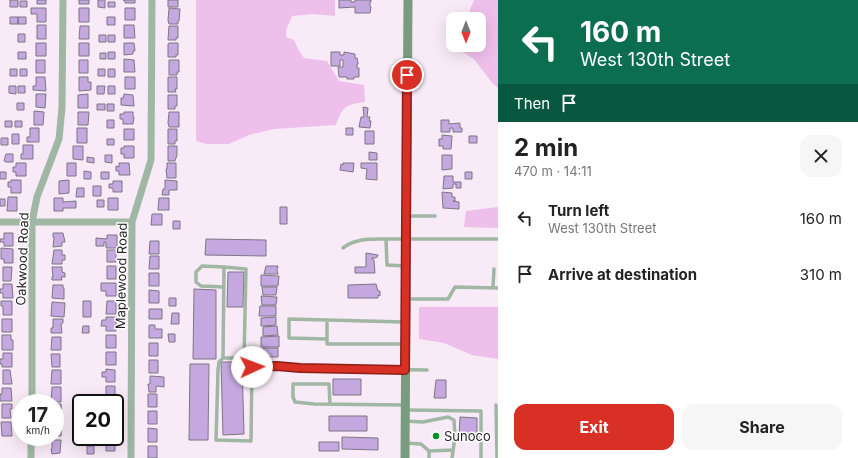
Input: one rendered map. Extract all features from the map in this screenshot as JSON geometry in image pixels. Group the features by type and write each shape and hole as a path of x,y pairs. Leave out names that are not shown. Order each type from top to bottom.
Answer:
{"main road":[{"path":"405,458 408,0"}],"street":[{"name":"Oakwood Road","path":"32,394 32,222 37,197 59,139 62,108 63,0"},
{"name":"Maplewood Road","path":"131,458 132,222 151,160 152,0"},
{"path":"0,222 132,222"},
{"path":"31,446 31,458"}],"lane":[{"path":"406,216 435,216"},
{"path":"386,239 387,265 406,266"},
{"path":"343,248 348,244 359,240 498,239"},
{"path":"224,286 201,286 196,282 196,272 202,266 246,269 244,358 252,367 277,366 300,368 427,370"},
{"path":"224,267 223,358 219,362 218,370 216,440 251,441 252,367"},
{"path":"406,299 448,299 455,288 496,288 494,269"},
{"path":"327,339 289,338 289,319 406,322"},
{"path":"327,320 327,344 405,344"},
{"path":"223,358 244,358"},
{"path":"330,404 329,384 293,384 293,397 295,402 330,404 405,407 481,411 481,458"},
{"path":"496,405 497,458"},
{"path":"405,422 423,422 448,417 454,420 455,437 452,458"},
{"path":"405,443 421,444 429,451 453,450"},
{"path":"429,451 429,458"}],"shaded area":[{"path":"196,0 335,0 335,16 313,14 292,16 286,30 286,37 294,40 304,58 327,61 339,81 364,85 365,102 353,104 343,110 336,125 274,129 249,135 229,144 207,144 196,141"},
{"path":"474,0 498,0 498,88 493,84 474,59 462,52 486,52 486,12 469,12"},
{"path":"498,207 498,228 464,227 466,211"},
{"path":"419,307 498,307 498,359 472,355 444,343 419,339"}],"building":[{"path":"10,0 18,0 18,7 10,7"},
{"path":"37,0 46,0 46,4 37,4"},
{"path":"79,0 89,0 89,4 79,4"},
{"path":"98,0 105,0 105,8 98,7"},
{"path":"123,0 135,0 135,3 125,3"},
{"path":"168,0 178,0 178,7 168,7"},
{"path":"339,0 351,0 351,2 355,2 355,0 371,0 370,13 355,13 355,7 339,8"},
{"path":"20,1 27,1 27,7 20,7"},
{"path":"108,2 115,2 115,7 108,7"},
{"path":"31,8 46,8 46,22 37,22 37,14 31,14"},
{"path":"79,8 89,8 89,22 79,22"},
{"path":"125,8 135,8 135,20 125,20"},
{"path":"169,8 180,9 178,24 169,24"},
{"path":"10,17 18,17 18,24 10,24"},
{"path":"18,17 26,17 26,24 18,24"},
{"path":"107,17 115,17 115,25 107,25"},
{"path":"37,25 46,25 46,39 37,39"},
{"path":"124,25 134,25 135,38 124,38"},
{"path":"80,26 89,26 89,39 79,39"},
{"path":"169,26 178,26 178,38 176,38 176,40 168,40"},
{"path":"18,34 25,34 25,42 18,42"},
{"path":"99,35 106,35 106,42 99,42"},
{"path":"108,35 115,35 115,42 108,42"},
{"path":"36,43 46,43 46,56 36,56"},
{"path":"79,43 89,43 89,56 79,56"},
{"path":"124,43 134,43 135,51 133,51 133,54 124,55"},
{"path":"169,43 178,43 178,55 176,55 176,57 168,57"},
{"path":"18,52 26,52 26,59 18,59"},
{"path":"108,52 115,52 115,59 108,59"},
{"path":"331,52 340,52 340,55 344,55 344,52 355,54 355,58 357,58 358,63 357,68 359,68 359,77 347,79 347,77 339,77 338,67 343,67 343,60 340,60 340,66 331,66"},
{"path":"100,53 106,53 106,59 100,59"},
{"path":"124,59 134,60 135,72 124,72"},
{"path":"36,60 45,60 45,73 36,73"},
{"path":"79,60 88,60 88,73 79,73"},
{"path":"169,60 179,60 179,72 177,72 177,75 169,75"},
{"path":"10,69 17,69 17,76 10,76"},
{"path":"20,69 27,69 27,76 20,76"},
{"path":"98,69 105,69 105,76 98,76"},
{"path":"108,69 115,69 115,77 108,77"},
{"path":"36,77 45,77 46,91 33,90 33,86 36,86"},
{"path":"79,77 88,77 88,82 91,82 91,90 79,91"},
{"path":"125,77 135,77 135,89 125,89"},
{"path":"168,77 177,77 176,92 168,92"},
{"path":"9,86 16,86 16,94 9,93"},
{"path":"18,86 25,86 25,93 18,93"},
{"path":"97,86 105,86 104,94 97,94"},
{"path":"108,86 115,86 115,94 108,94"},
{"path":"36,94 46,94 45,108 36,107"},
{"path":"88,94 88,108 78,108 78,95"},
{"path":"124,94 133,95 134,106 121,105 121,98 123,98"},
{"path":"168,95 177,95 177,106 175,106 175,109 168,109"},
{"path":"17,103 24,103 24,110 17,110"},
{"path":"97,104 105,104 105,110 97,110"},
{"path":"107,104 114,104 114,111 107,111"},
{"path":"363,107 368,108 367,117 370,117 370,128 359,127 361,117 364,117"},
{"path":"34,111 44,112 43,125 34,125"},
{"path":"78,112 89,112 88,125 78,125"},
{"path":"124,112 133,112 133,124 123,124 123,119 120,119 120,114 124,114"},
{"path":"169,112 179,112 179,127 169,127"},
{"path":"107,120 114,120 114,128 107,128"},
{"path":"441,120 449,120 449,124 460,123 462,132 453,132 453,128 450,128 450,132 441,132"},
{"path":"5,121 12,121 12,127 5,127"},
{"path":"15,121 22,121 22,127 15,127"},
{"path":"30,128 39,128 39,142 27,142 27,137 30,137"},
{"path":"77,128 87,128 87,143 77,143"},
{"path":"346,128 353,128 353,135 346,135"},
{"path":"124,129 134,129 134,140 124,140"},
{"path":"168,129 177,129 177,141 175,141 175,144 168,144"},
{"path":"365,131 374,131 374,144 365,144"},
{"path":"12,134 19,134 19,144 12,144"},
{"path":"442,135 452,136 451,149 443,149 443,146 439,146 439,139 442,139"},
{"path":"469,136 477,136 477,143 469,143"},
{"path":"1,138 8,138 8,145 1,145"},
{"path":"107,139 114,139 114,145 107,145"},
{"path":"23,145 33,145 33,159 21,159 21,154 23,154"},
{"path":"73,146 83,146 83,160 73,159"},
{"path":"124,146 134,146 134,158 124,158 124,154 121,154 121,148 124,148"},
{"path":"168,146 177,146 175,161 168,161"},
{"path":"369,152 377,153 377,160 369,160"},
{"path":"6,154 13,154 13,162 4,161"},
{"path":"105,155 112,155 112,163 105,162"},
{"path":"442,155 452,155 452,169 442,170"},
{"path":"87,157 94,158 94,163 87,162"},
{"path":"16,163 26,163 26,176 16,176 16,172 13,172 13,167 16,167"},
{"path":"67,163 76,163 76,176 67,176"},
{"path":"119,163 129,163 130,175 119,175 119,171 116,171 116,166 119,167"},
{"path":"167,163 176,163 176,178 167,178"},
{"path":"343,163 354,163 353,172 340,170 341,164 343,165"},
{"path":"361,163 377,163 377,180 366,179 367,169 361,168"},
{"path":"84,171 91,172 91,179 84,179"},
{"path":"0,172 6,172 6,179 0,179"},
{"path":"101,172 109,172 109,179 101,179"},
{"path":"465,172 472,172 472,179 465,179"},
{"path":"444,176 453,176 453,182 461,182 461,188 456,188 456,184 453,184 453,188 443,189"},
{"path":"11,180 21,180 21,193 11,193 11,187 8,187 8,182 11,182"},
{"path":"69,180 69,193 59,194 59,181"},
{"path":"165,180 177,181 177,190 169,190 169,195 162,195 163,189 165,189"},
{"path":"113,181 122,181 122,192 113,192 113,188 109,188 109,184 113,184"},
{"path":"93,186 101,186 101,196 93,196"},
{"path":"77,188 84,188 84,197 76,197"},
{"path":"442,192 452,193 452,197 455,197 455,201 453,201 459,202 459,209 443,208"},
{"path":"8,197 17,197 17,211 7,211"},
{"path":"54,198 63,198 63,202 76,201 76,208 63,208 63,211 54,211"},
{"path":"108,198 118,198 118,210 108,210"},
{"path":"159,198 169,198 169,210 158,210"},
{"path":"0,199 5,199 5,206 0,206"},
{"path":"97,200 104,200 104,207 97,207"},
{"path":"280,207 287,207 287,224 280,224"},
{"path":"152,214 162,214 162,225 151,225"},
{"path":"173,221 180,221 180,229 173,229"},
{"path":"4,233 13,233 13,246 4,246 4,242 0,242 0,239 4,239"},
{"path":"53,233 63,233 65,242 62,242 62,246 53,247"},
{"path":"107,235 117,235 117,248 106,248 106,242 104,242 104,246 96,246 96,238 107,239"},
{"path":"206,239 266,240 266,256 205,255"},
{"path":"150,241 159,241 159,254 149,254"},
{"path":"1,248 13,249 13,263 4,263 4,259 1,259"},
{"path":"54,250 62,250 62,255 65,255 65,260 62,260 62,264 52,264"},
{"path":"107,250 116,250 116,262 107,262"},
{"path":"366,253 378,255 376,258 372,258 374,260 375,273 355,273 355,267 366,267"},
{"path":"150,256 159,256 159,269 149,269"},
{"path":"107,266 116,266 116,279 107,279"},
{"path":"266,266 278,266 278,274 264,274"},
{"path":"3,267 12,267 11,281 3,281"},
{"path":"52,267 62,267 62,272 65,273 65,277 61,277 62,280 52,280"},
{"path":"228,272 244,272 243,307 227,307"},
{"path":"149,273 159,273 159,286 149,286"},
{"path":"261,275 279,276 278,286 261,286"},
{"path":"101,283 116,283 116,296 106,296 106,291 101,291"},
{"path":"3,284 12,284 13,298 3,298 3,293 0,293 0,289 3,289"},
{"path":"376,284 378,291 380,291 380,296 378,295 378,298 348,298 348,285"},
{"path":"53,285 63,285 64,299 52,298"},
{"path":"262,287 277,287 276,295 263,295"},
{"path":"194,289 216,290 216,359 193,359"},
{"path":"149,290 159,291 159,303 149,303"},
{"path":"261,296 277,297 276,305 262,305"},
{"path":"169,298 176,298 176,306 169,306"},
{"path":"1,301 12,301 12,315 3,315 3,306 1,306"},
{"path":"83,301 91,301 91,317 83,317"},
{"path":"107,301 116,301 116,314 106,314"},
{"path":"52,302 65,303 64,317 51,316"},
{"path":"260,306 276,306 276,316 259,316"},
{"path":"149,309 162,309 162,319 149,319"},
{"path":"172,313 179,313 179,324 171,324"},
{"path":"106,317 116,317 116,331 106,331 106,326 101,326 102,320 106,320"},
{"path":"276,317 276,325 261,326 261,318"},
{"path":"2,319 12,319 12,332 2,332"},
{"path":"53,319 63,319 63,323 61,324 62,333 51,333 51,328 53,328"},
{"path":"149,325 155,325 155,329 162,329 162,338 149,338"},
{"path":"83,326 89,326 89,333 82,333"},
{"path":"277,326 278,335 263,336 263,327"},
{"path":"168,334 175,334 175,342 169,342"},
{"path":"2,335 11,335 11,340 13,340 13,350 2,350"},
{"path":"106,335 116,335 116,348 106,348"},
{"path":"279,336 279,347 261,347 261,337"},
{"path":"52,337 61,337 61,350 51,350"},
{"path":"149,343 158,343 158,356 149,356"},
{"path":"263,348 278,348 278,357 263,357"},
{"path":"106,352 116,352 116,365 106,365"},
{"path":"3,353 12,353 12,367 2,367 2,364 0,364 0,359 3,359"},
{"path":"51,354 60,354 60,367 52,367"},
{"path":"149,360 158,360 158,373 149,373"},
{"path":"221,362 242,362 244,434 223,435"},
{"path":"190,364 209,364 208,440 189,440"},
{"path":"106,369 115,370 115,382 106,382 106,377 102,377 102,372 106,372"},
{"path":"3,370 10,370 12,384 3,384"},
{"path":"52,370 61,370 61,384 51,384"},
{"path":"150,376 164,377 164,387 156,386 156,392 149,392 148,384 150,384"},
{"path":"333,379 361,379 361,395 333,395"},
{"path":"436,380 446,380 446,398 434,398"},
{"path":"106,386 115,386 115,394 106,394"},
{"path":"52,387 61,387 61,394 52,394"},
{"path":"2,388 11,388 12,401 0,401 0,394 2,394"},
{"path":"148,394 157,394 157,407 148,407"},
{"path":"2,404 12,404 12,409 10,409 11,418 2,418"},
{"path":"148,411 157,411 157,424 148,424"},
{"path":"329,416 367,416 367,431 329,431"},
{"path":"460,417 477,418 477,436 459,436"},
{"path":"1,422 11,422 12,436 2,436"},
{"path":"148,428 157,429 157,442 148,442"},
{"path":"342,437 378,438 378,450 342,449"},
{"path":"319,442 339,442 339,451 319,451"},
{"path":"52,446 61,446 60,453 52,454"},
{"path":"87,446 94,446 94,454 87,454"},
{"path":"106,446 115,446 115,451 106,451"},
{"path":"148,446 157,446 157,458 148,458"}],"place":[{"name":"Sunoco","path":"436,436"}],"route":[{"path":"252,367 277,366 300,368 405,370 407,75"}]}
